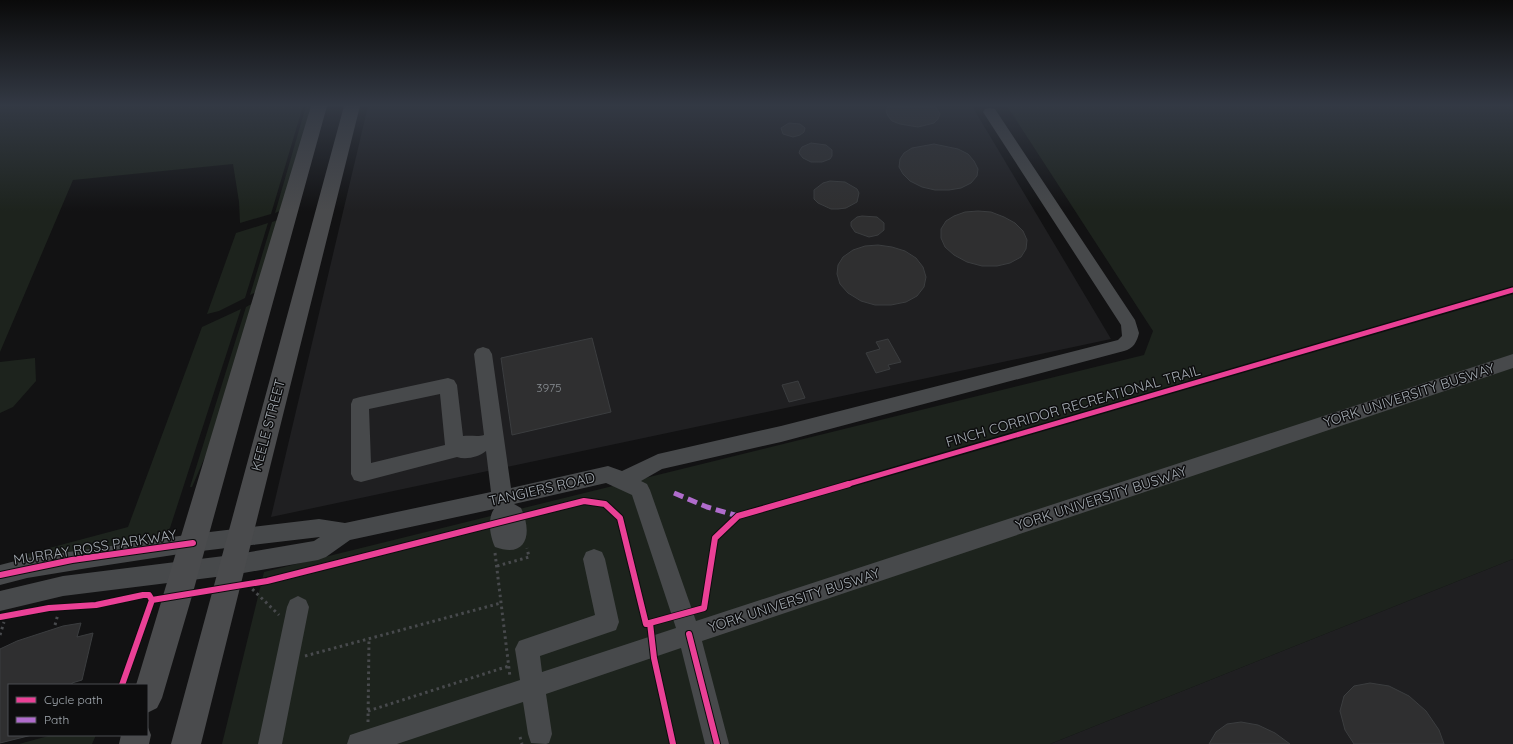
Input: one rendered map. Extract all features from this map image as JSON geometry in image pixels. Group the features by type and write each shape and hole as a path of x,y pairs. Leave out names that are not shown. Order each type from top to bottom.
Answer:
{"main road":[{"path":"148,695 309,141"},
{"name":"KEELE STREET","path":"186,744 235,579 239,538 343,141"}],"street":[{"path":"622,481 658,462 781,434 1124,345 1130,339 1132,333 1129,324 1009,141"},
{"path":"483,354 487,442 504,505 500,517 502,540 505,546"},
{"name":"YORK UNIVERSITY BUSWAY","path":"364,742 523,691 689,634 1513,360"},
{"path":"456,449 448,385 360,404 361,474 456,449 463,444 487,442"},
{"name":"TANGIERS ROAD","path":"239,538 319,528 345,532 504,505 608,474 640,490 689,634 717,744"},
{"name":"TANGIERS ROAD","path":"235,579 318,550 345,532"},
{"name":"MURRAY ROSS PARKWAY","path":"0,575 27,568 88,558 193,542 239,538"},
{"path":"527,737 523,691 526,649 608,622 594,559"},
{"path":"2,611 63,586 185,571 235,579"},
{"path":"270,744 297,612"}],"path":[{"path":"505,546 501,603 509,666 523,691"},
{"path":"235,579 254,584"},
{"path":"235,579 283,619 297,612"},
{"path":"303,650 303,657 501,603"},
{"path":"55,625 58,614"},
{"path":"0,636 4,622"},
{"path":"364,742 368,711 369,639"},
{"path":"368,711 509,666"}],"shaded area":[{"path":"0,141 293,141 271,214 240,223 239,202 233,164 73,180 0,352"},
{"path":"296,141 301,141 280,211 275,213"},
{"path":"360,141 993,141 1111,339 271,517"},
{"path":"1030,141 1513,141 1513,559 1050,744 222,744 264,572 1144,355 1153,331"},
{"path":"281,219 258,291 250,295 272,222"},
{"path":"268,223 245,298 219,311 207,314 236,233"},
{"path":"255,302 214,436 192,487 190,487 246,307"},
{"path":"241,309 170,528 159,535 140,541 26,560 23,555 128,527 202,327"},
{"path":"35,358 36,381 13,407 0,413 0,362"},
{"path":"1513,559 1513,744 1050,744"},
{"path":"48,736 96,736 92,744 19,744"}],"building":[{"path":"811,143 826,145 832,150 832,156 830,159 822,162 811,162 803,158 799,153 800,150 802,147"},
{"path":"934,144 958,149 968,154 978,169 977,176 971,183 961,188 935,190 922,187 910,181 903,174 899,167 900,159 904,153 912,148"},
{"path":"830,181 845,182 857,189 859,193 857,202 846,208 838,209 831,209 818,203 814,199 814,190 823,183"},
{"path":"965,212 991,212 1004,217 1015,223 1023,231 1027,240 1026,249 1021,257 1010,263 997,266 982,266 967,262 954,255 945,247 941,238 941,229 946,221"},
{"path":"857,217 877,217 884,223 884,230 878,235 869,237 855,232 851,226 851,222"},
{"path":"878,245 905,251 916,258 923,267 926,277 924,287 917,296 906,302 891,305 875,305 861,301 848,293 840,284 837,274 838,265 843,257 853,250 865,246"},
{"path":"592,338 611,412 512,435 501,358"},
{"path":"888,339 901,362 888,365 890,369 876,373 866,353 880,349 876,342"},
{"path":"798,381 805,398 789,402 782,385"},
{"path":"81,623 77,637 93,633 82,680 72,684 8,684 8,736 28,736 0,743 0,649 17,641 63,626"},
{"path":"1370,683 1389,686 1409,696 1426,711 1439,730 1444,744 1354,744 1345,730 1340,711 1344,696 1354,686"},
{"path":"1241,722 1258,725 1275,733 1290,744 1209,744 1216,732 1227,724"}],"marked path":[{"path":"674,493 707,507 738,516"}],"cycle path":[{"name":"FINCH CORRIDOR RECREATIONAL TRAIL","path":"152,600 267,581 584,501 605,504 620,518 646,624 704,608 715,538 738,516 1513,290"},
{"path":"0,575 72,560 193,543"},
{"path":"0,617 49,608 96,605 143,595 149,595 152,600"},
{"path":"122,684 152,600"},
{"path":"650,623 654,658 673,744"},
{"path":"689,634 717,744"}]}
